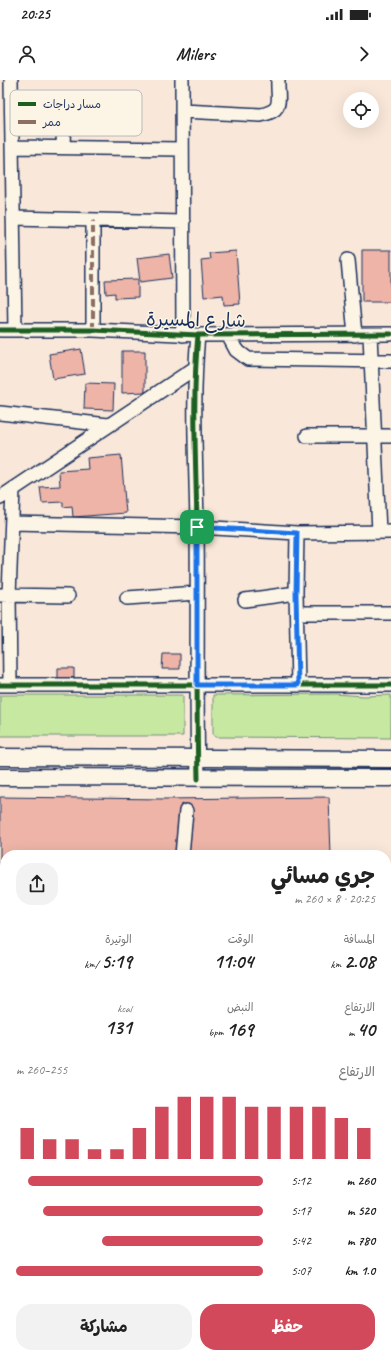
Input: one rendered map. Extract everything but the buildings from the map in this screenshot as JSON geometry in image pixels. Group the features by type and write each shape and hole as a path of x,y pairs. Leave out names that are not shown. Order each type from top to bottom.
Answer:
{"main road":[{"path":"0,757 391,759"},
{"path":"0,777 391,778"}],"street":[{"path":"11,80 11,90"},
{"path":"182,80 183,335"},
{"path":"183,111 261,115 272,113 276,109 278,99 278,80"},
{"path":"10,115 6,132 12,147 15,330"},
{"path":"63,136 63,147"},
{"path":"12,147 182,149"},
{"path":"13,218 183,222"},
{"path":"93,220 93,330"},
{"path":"348,260 355,335"},
{"name":"شارع المسيرة","path":"0,330 93,330 183,335 391,334"},
{"path":"198,335 195,368 197,527 196,718 198,778"},
{"path":"228,335 236,350 248,359 391,361"},
{"path":"12,523 197,527 297,533 385,532 374,436 370,335"},
{"path":"0,498 195,368"},
{"path":"0,413 108,425"},
{"path":"307,436 391,436"},
{"path":"13,488 12,523 5,595 5,685 391,685"},
{"path":"297,533 296,613 298,685"},
{"path":"127,598 197,593"},
{"path":"245,600 296,593"},
{"path":"5,595 68,596"},
{"path":"296,613 391,614"},
{"path":"182,850 186,811"}],"green space":[{"path":"336,694 364,696 391,695 391,738 216,737 213,735 213,695"},
{"path":"0,695 183,695 183,736 0,736"}],"marked path":[{"path":"93,220 93,330"}],"cycle path":[{"path":"0,330 93,330 198,335 391,334"},
{"path":"198,335 195,383 198,779"},
{"path":"0,685 391,685"}],"route":[{"path":"197,527 297,533 296,593 298,685 197,685 197,527"}]}
